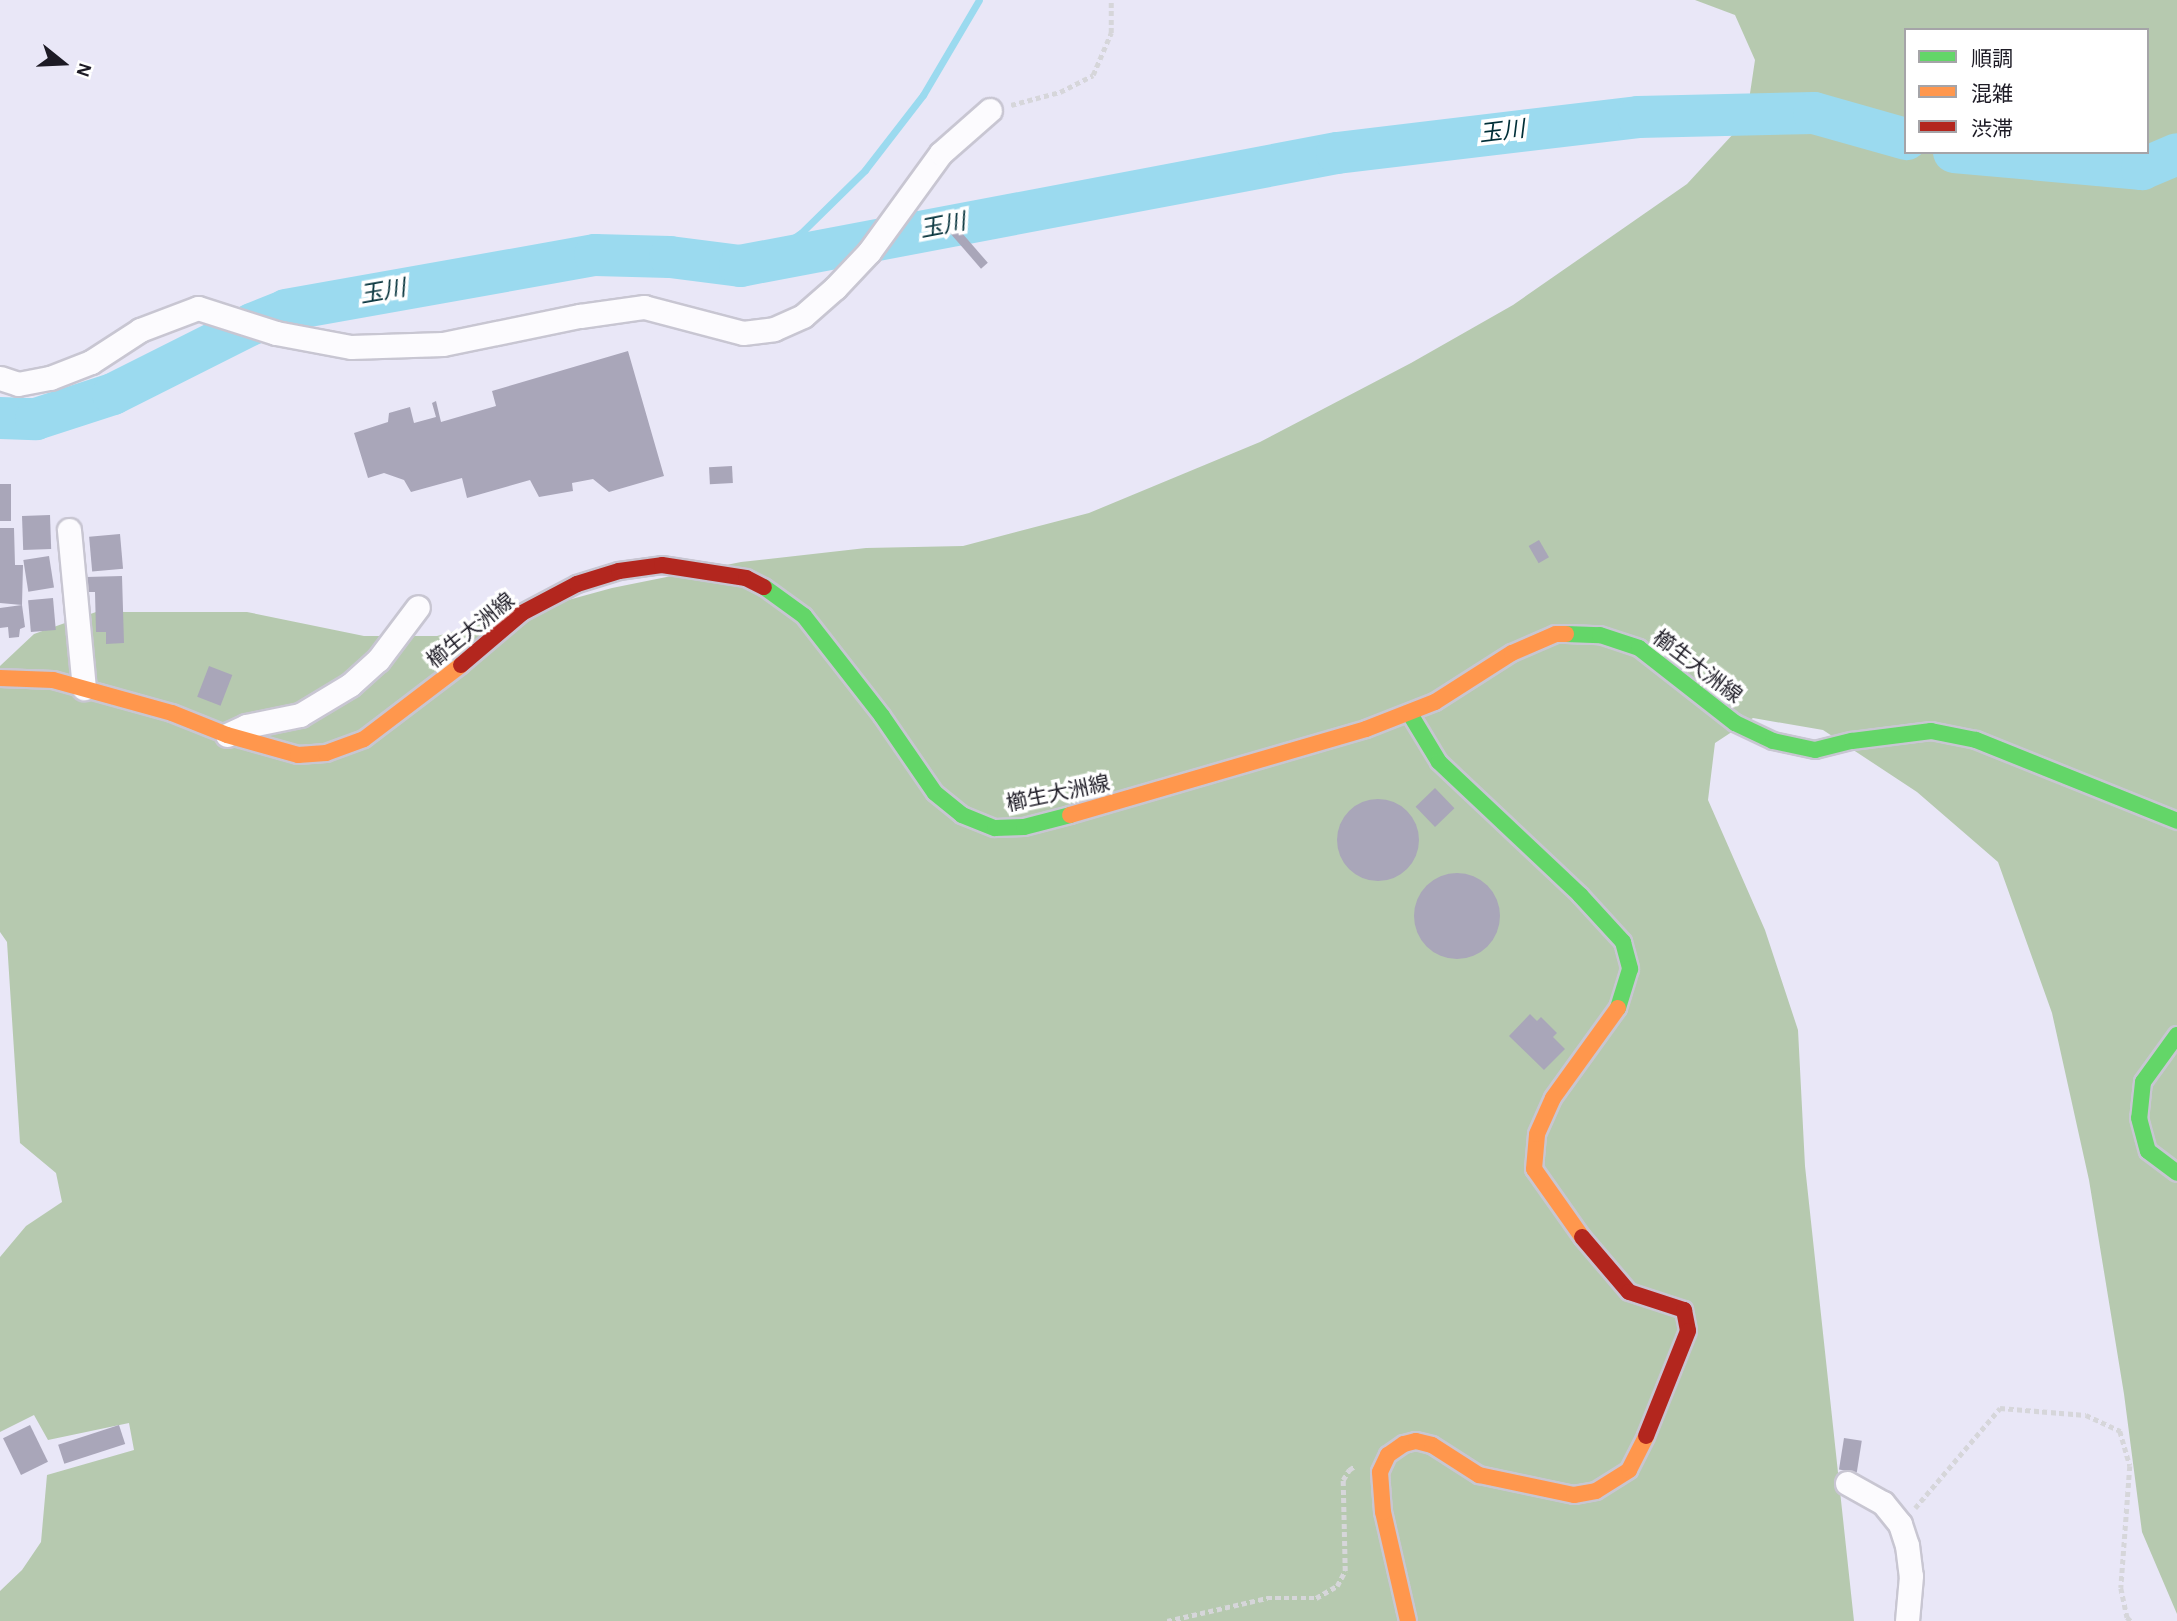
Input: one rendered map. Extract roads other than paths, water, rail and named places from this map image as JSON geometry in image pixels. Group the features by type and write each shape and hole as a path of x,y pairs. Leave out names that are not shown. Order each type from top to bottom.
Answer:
{"main road":[{"name":"櫛生大洲線","path":"0,678 53,680 172,713 227,735 298,755 326,753 364,739 435,687 522,613 577,584 619,571 662,565 746,578 776,593 804,616 882,716 934,793 962,815 995,828 1024,827 1115,804 1410,714 1435,702 1512,653 1556,634 1600,635 1639,648 1735,723 1773,741 1815,750 1852,741 1931,731 1976,740 2177,821"},
{"path":"1408,1621 1383,1512 1380,1472 1388,1455 1404,1444 1416,1441 1432,1445 1479,1475 1574,1494 1596,1491 1629,1470 1655,1420 1688,1331 1684,1310 1629,1292 1573,1226 1534,1169 1537,1134 1553,1098 1621,1003 1630,970 1623,942 1580,894 1439,762 1410,714"},
{"path":"2177,1035 2143,1082 2139,1118 2148,1151 2177,1173"}],"street":[{"path":"0,378 18,384 50,378 91,362 141,330 198,308 276,333 351,347 443,344 580,316 644,307 743,333 774,329 803,316 835,288 869,252 941,153 990,110"},
{"path":"69,530 84,688"},
{"path":"227,735 246,726 300,715 350,685 378,660 418,607"},
{"path":"1847,1483 1884,1503 1900,1524 1907,1545 1911,1576 1908,1621"}],"waterway":[{"path":"763,259 801,233 865,170 923,95 979,0"},
{"name":"玉川","path":"0,418 36,419 113,394 252,324 286,310 595,255 670,257 740,266 1337,153 1638,117 1814,113 1904,138"},
{"name":"玉川","path":"1976,154 2142,169 2177,154"}]}
